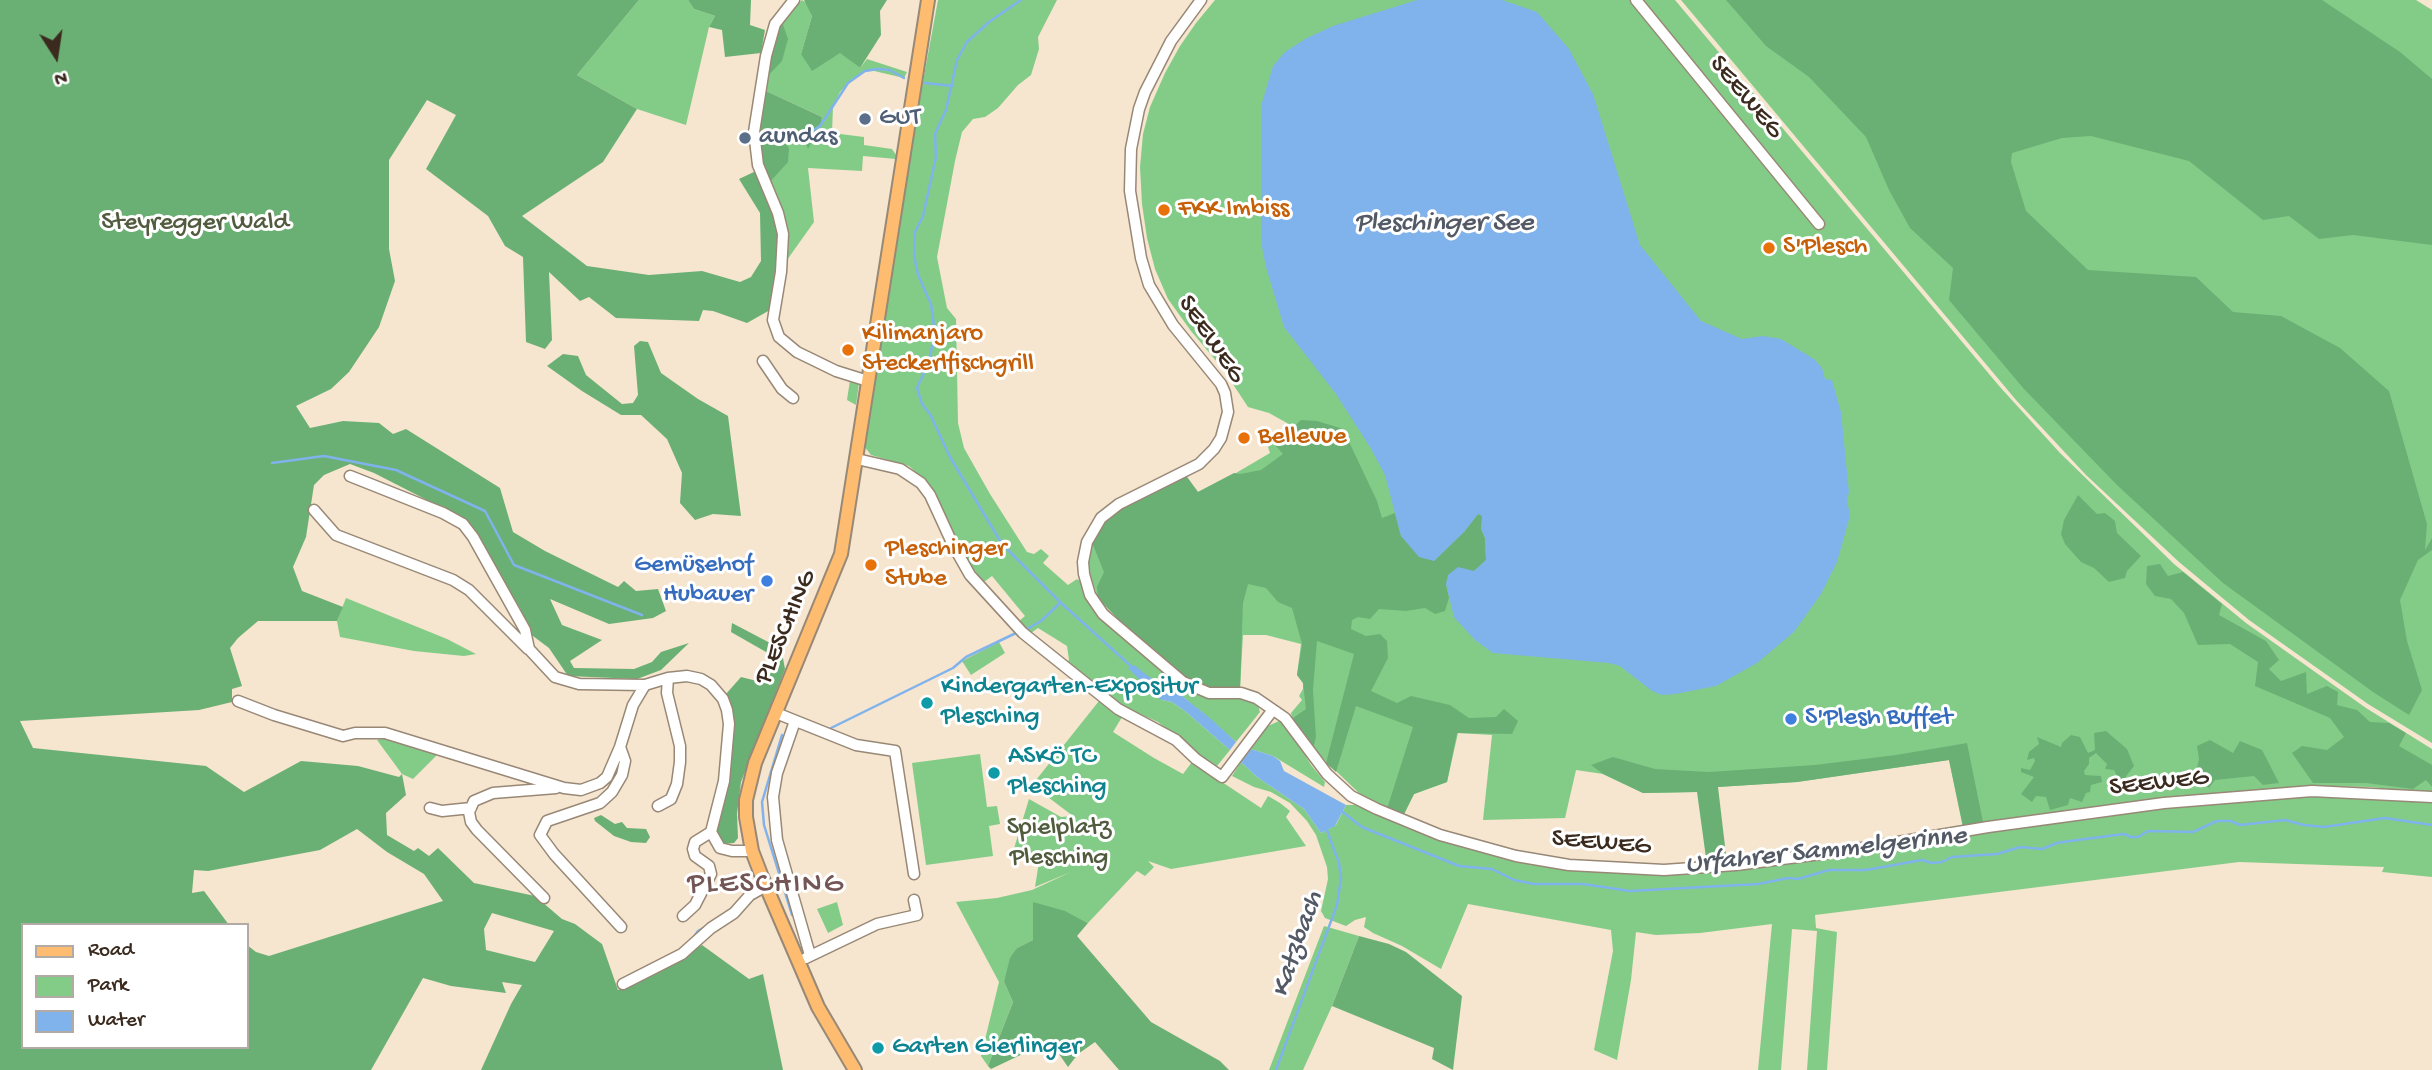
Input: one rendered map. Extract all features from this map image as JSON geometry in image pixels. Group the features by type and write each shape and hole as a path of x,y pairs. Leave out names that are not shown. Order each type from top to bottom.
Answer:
{"main road":[{"name":"PLESCHING","path":"855,1070 825,1021 752,851 746,817 747,791 755,763 837,568 857,459 928,0"}],"street":[{"path":"794,0 775,24 766,56 754,132 758,164 778,213 783,234 781,272 773,320 779,337 790,347 815,361 868,381"},
{"name":"SEEWEG","path":"1201,0 1171,41 1145,92 1130,149 1130,191 1141,258 1149,285 1173,325 1221,384 1228,412 1221,438 1199,464 1119,503 1101,518 1093,527 1087,542 1084,573 1090,595 1103,614 1183,682 1209,694 1249,695 1285,718 1317,762 1351,796 1440,835 1476,846 1569,865 1624,870 1700,869 1762,862 1899,844 1988,827 2073,815 2273,793 2339,791 2432,797"},
{"name":"SEEWEG","path":"1636,0 1800,197 1819,224"},
{"path":"763,361 782,389 793,398"},
{"path":"857,459 900,469 921,483 930,495 970,575 1023,634 1118,709 1176,740 1196,759 1222,777 1272,710"},
{"path":"350,476 443,513 463,524 525,630 529,649"},
{"path":"314,510 335,535 453,580 468,590 555,677 591,685 645,685 687,676 701,679 718,692 727,710 726,763 711,831 720,848 752,851"},
{"path":"658,806 671,799 677,784 680,762 680,746 667,693 668,678"},
{"path":"239,701 274,715 343,736 355,733 385,733 564,788 581,790 600,783 607,777 633,705 645,685"},
{"path":"776,713 856,746 895,751 914,874"},
{"path":"795,721 777,773 773,797 778,840 810,955"},
{"path":"620,747 625,761 622,775 612,792 600,803 547,821 540,835 621,927"},
{"path":"544,898 477,830 471,822 471,808 474,801 494,793 564,788"},
{"path":"430,808 471,808"},
{"path":"683,916 695,905 711,874 709,866 695,856 693,849 695,842 711,831"},
{"path":"623,984 682,954 711,928 734,913 750,895 766,886"},
{"path":"798,962 877,924 917,915 914,900"}],"green space":[{"name":"Steyregger Wald","path":"0,0 639,0 577,75 637,109 603,162 522,216 587,266 649,275 702,271 740,282 751,277 761,261 760,213 739,179 756,171 777,220 779,241 770,310 747,323 703,310 699,321 616,318 589,297 580,301 549,272 552,340 545,349 526,342 523,257 505,246 488,216 426,169 456,115 427,100 389,160 389,249 395,281 379,327 349,372 331,389 296,406 310,428 343,421 379,423 393,434 406,429 500,488 513,532 618,587 624,581 636,591 658,589 666,611 653,618 609,624 550,599 562,625 602,640 570,661 574,668 634,669 652,662 661,652 689,643 661,670 637,679 568,676 549,648 529,633 520,608 464,519 374,473 350,464 324,475 314,485 306,537 293,567 302,591 343,607 337,621 258,621 230,648 242,686 232,689 232,702 199,710 20,721 33,748 206,766 244,792 301,761 358,766 399,777 402,774 406,795 386,813 387,835 414,851 418,848 429,856 438,848 474,883 535,896 562,919 575,924 602,944 618,990 653,974 702,945 749,979 763,974 783,1070 481,1070 522,985 502,982 506,993 451,986 423,978 371,1070 0,1070","holes":["492,913 554,931 535,962 486,950 484,929"]},
{"path":"639,0 688,0 694,9 715,16 709,27 686,125 637,109 577,75"},
{"path":"688,0 751,0 750,25 765,30 761,53 725,57 722,30 709,27 715,16 694,9"},
{"path":"802,0 808,4 812,16 801,54 840,52 860,68 867,59 907,72 904,78 865,71 852,79 840,92 833,106 832,133 864,137 864,145 892,149 896,159 863,156 862,171 808,168 814,222 787,260 789,244 786,222 769,183 776,134 787,129 802,133 808,148 822,117 764,90 781,19"},
{"path":"804,0 887,0 880,11 881,35 860,68 840,53 812,71 801,54 812,16"},
{"path":"938,0 1057,0 1038,37 1039,49 1031,75 1018,85 998,108 985,117 973,119 962,132 955,161 937,257 947,308 956,319 958,423 964,448 1027,552 1034,554 1041,549 1049,556 1043,563 1068,585 1077,579 1081,582 1086,597 1174,679 1245,697 1258,705 1260,712 1236,742 1182,696 1162,700 1172,702 1185,711 1230,750 1217,766 1158,722 1120,705 1066,663 1069,660 1067,646 1038,628 1031,633 1018,622 1025,616 992,576 984,582 965,558 928,483 909,466 871,455 864,446 910,152"},
{"path":"1215,0 1675,0 2000,387 2060,453 2174,564 2246,623 2366,708 2432,749 2432,793 2370,787 2320,786 2212,794 1963,828 1949,760 1797,782 1717,787 1697,792 1643,793 1603,774 1576,770 1565,818 1483,820 1492,735 1458,733 1447,782 1414,794 1403,816 1360,794 1313,749 1292,717 1291,713 1302,700 1299,696 1303,683 1297,675 1301,644 1266,635 1243,635 1240,689 1192,683 1098,598 1088,568 1091,540 1187,477 1198,492 1270,453 1268,447 1283,436 1287,423 1269,413 1248,407 1223,369 1168,299 1155,269 1147,238 1140,167 1143,134 1150,107 1180,46"},
{"path":"1681,0 2416,0 2432,10 2432,743 2368,704 2249,620 2179,562 2086,475 2016,400"},
{"path":"1726,0 2322,0 2400,52 2432,79 2432,245 2353,235 2319,239 2289,216 2263,220 2189,161 2091,136 2062,138 2012,153 2011,162 2026,211 2088,270 2196,277 2233,312 2281,316 2340,348 2389,391 2427,524 2425,550 2432,538 2432,550 2418,560 2400,600 2407,641 2422,690 2409,715 2223,583 2117,485 2024,389 1949,300 1953,268 1910,228 1889,190 1866,137 1809,77 1766,46"},
{"path":"781,19 788,39 782,61 766,78 774,34"},
{"path":"764,90 822,117 820,127 808,149 801,133 787,129 777,134 789,148 788,162 769,183 759,152 758,137"},
{"path":"640,341 648,342 661,373 728,416 741,516 713,514 695,520 680,503 682,473 667,439 641,415 621,415 547,366 563,354 578,356 586,375 622,404 633,403 638,395 634,346"},
{"path":"850,380 859,383 856,405 847,400"},
{"path":"1301,420 1317,421 1343,429 1377,501 1382,518 1395,513 1401,536 1434,561 1478,514 1483,516 1481,529 1485,538 1486,560 1474,571 1446,584 1449,598 1445,611 1435,614 1425,608 1406,611 1379,609 1370,619 1358,617 1352,620 1351,629 1366,636 1380,634 1387,641 1388,658 1371,691 1397,703 1411,696 1450,705 1469,718 1496,717 1504,709 1518,721 1512,734 1457,733 1447,782 1414,794 1403,816 1387,809 1413,727 1356,706 1336,772 1326,763 1354,654 1317,641 1313,690 1316,737 1313,749 1293,718 1306,709 1303,683 1297,675 1302,644 1292,608 1278,602 1266,588 1248,584 1243,603 1240,689 1220,690 1192,683 1122,623 1098,598 1097,587 1104,572 1091,540 1100,524 1115,510 1182,476 1187,477 1198,492 1234,473 1261,470 1283,454 1275,445"},
{"path":"2078,495 2097,514 2105,513 2115,521 2117,533 2141,556 2127,571 2125,578 2109,582 2094,568 2081,562 2065,544 2061,534 2064,520"},
{"path":"2160,564 2168,576 2183,572 2222,604 2219,615 2266,641 2279,660 2269,669 2281,681 2306,672 2307,694 2327,686 2338,692 2337,705 2357,710 2370,722 2389,723 2406,733 2399,746 2432,765 2432,787 2426,780 2413,789 2366,783 2313,783 2292,753 2302,746 2327,750 2344,737 2330,718 2255,686 2258,662 2230,644 2198,645 2184,613 2171,599 2155,596 2146,584 2147,566"},
{"path":"346,598 447,639 476,654 464,656 414,651 340,637 337,621"},
{"path":"732,623 772,644 782,653 785,669 741,782 737,814 738,838 734,843 723,844 717,837 716,823 732,714 726,694 741,677 757,681 773,672 772,662 766,652 731,632"},
{"path":"999,642 1005,653 971,675 962,661"},
{"name":"Spielplatz Plesching","path":"1099,701 1122,717 1113,732 1154,758 1183,774 1192,762 1261,808 1268,796 1280,803 1290,811 1286,817 1306,846 1171,869 1148,861 1154,867 1145,876 1137,871 1088,923 1066,912 1034,930 1033,940 1017,948 1004,982 1013,1002 988,1066 981,1056 999,982 956,902 997,898 1032,890 1071,872 1035,887 1039,862 1012,855 1029,799 1061,817 1073,816 1032,785"},
{"path":"1279,721 1289,728 1311,765 1325,782 1324,787 1273,756 1251,749 1268,726"},
{"path":"2106,731 2127,749 2134,766 2121,783 2114,770 2105,769 2107,764 2096,753 2089,758 2089,764 2084,771 2085,775 2101,776 2102,782 2091,785 2090,792 2086,793 2082,802 2070,798 2068,805 2050,810 2046,797 2036,796 2032,802 2021,794 2034,777 2021,772 2021,768 2030,770 2035,761 2034,758 2027,760 2029,752 2039,744 2037,737 2061,747 2071,735 2080,737 2088,753 2095,750 2094,733"},
{"path":"384,738 436,752 436,756 413,779 402,774 377,740"},
{"path":"2210,740 2233,753 2240,741 2262,750 2279,783 2263,785 2254,776 2215,780 2209,788 2195,777 2199,759 2197,746"},
{"path":"1967,743 1983,822 1963,826 1949,760 1797,782 1718,787 1727,863 1707,865 1697,792 1643,793 1603,774 1591,765 1613,757 1655,769 1709,772 1815,765"},
{"path":"980,754 987,807 997,806 1000,824 989,826 993,856 926,865 912,763"},
{"path":"1241,762 1257,777 1304,809 1321,833 1336,825 1346,805 1357,805 1412,828 1594,871 1653,874 1809,860 2141,810 2324,795 2432,801 2432,877 2382,872 2384,867 2239,862 1815,915 1816,928 1837,932 1827,1070 1807,1070 1817,931 1792,929 1781,1070 1758,1070 1772,924 1700,933 1656,935 1636,932 1631,980 1617,1060 1594,1050 1613,951 1611,930 1468,904 1441,969 1364,927 1366,917 1346,926 1325,918 1321,911 1328,879 1327,867 1316,835 1290,803 1232,776"},
{"path":"601,815 615,824 622,822 627,828 646,829 650,837 646,843 631,842 614,836 595,821 594,818"},
{"path":"837,902 843,925 828,933 817,909"},
{"path":"1033,902 1065,911 1088,923 1077,936 1151,1022 1220,1061 1229,1070 1119,1070 1095,1042 1078,1054 1068,1067 1050,1041 991,1069 988,1066 1013,1002 1004,982 1010,958 1017,948 1033,940"},
{"path":"1324,926 1359,936 1303,1070 1269,1070"},
{"path":"1359,936 1406,952 1462,996 1453,1070 1432,1059 1434,1048 1332,1006"}],"water":[{"name":"Pleschinger See","path":"1417,0 1502,0 1537,12 1569,49 1593,94 1640,245 1701,321 1742,339 1763,336 1781,339 1814,359 1822,368 1825,379 1832,380 1841,412 1850,516 1837,562 1821,594 1794,632 1757,663 1716,686 1662,695 1652,691 1620,666 1493,653 1475,640 1454,617 1446,584 1448,575 1458,567 1474,571 1486,560 1485,538 1481,529 1482,516 1478,514 1434,561 1419,557 1401,536 1385,475 1370,447 1336,394 1284,327 1261,242 1261,106 1273,66 1285,52 1333,26"},
{"path":"1134,665 1182,696 1211,719 1236,742 1230,750 1185,711 1172,702 1157,697 1128,668"},
{"path":"1251,749 1273,756 1280,761 1284,771 1346,805 1335,826 1321,833 1304,809 1257,777 1241,762"}],"waterway":[{"name":"Urfahrer Sammelgerinne","path":"1021,0 989,22 967,42 957,60 946,110 935,134 936,157 923,216 915,232 914,255 918,275 931,304 935,334 928,364 917,388 922,404 930,414 950,457 1002,544 1060,602 1133,668"},
{"path":"812,131 820,126 848,83 865,71 890,70 904,78"},
{"path":"925,83 953,86"},
{"path":"272,463 324,456 396,470 485,511 514,565 642,615"},
{"path":"1027,629 1041,621 1060,603"},
{"path":"829,729 953,668 966,657 1016,633"},
{"path":"782,735 762,802 764,825 792,915"},
{"name":"Urfahrer Sammelgerinne","path":"1340,810 1362,827 1459,866 1492,869 1514,880 1534,884 1583,884 1630,891 1758,884 1788,878 1798,879 1829,870 1866,870 1922,860 1942,862 1952,857 1997,854 2020,847 2042,849 2057,843 2124,834 2138,837 2148,831 2193,832 2217,821 2231,821 2240,825 2285,820 2324,827 2385,818 2432,825"},
{"name":"Katzbach","path":"1276,1070 1337,905 1341,879 1339,863 1326,828"},
{"path":"693,938 708,925"}],"place":[{"name":"GUT","path":"865,119"},
{"name":"aundas","path":"745,138"},
{"name":"FKK Imbiss","path":"1164,210"},
{"name":"S'Plesch","path":"1769,248"},
{"name":"Kilimanjaro Steckerlfischgrill","path":"848,350"},
{"name":"Bellevue","path":"1244,438"},
{"name":"Pleschinger Stube","path":"871,565"},
{"name":"Gemüsehof Hubauer","path":"767,581"},
{"name":"Kindergarten-Expositur Plesching","path":"927,703"},
{"name":"S'Plesh Buffet","path":"1791,719"},
{"name":"ASKÖ TC Plesching","path":"994,773"},
{"name":"Garten Gierlinger","path":"878,1048"}],"district":[{"name":"PLESCHING","path":"766,886"}]}
